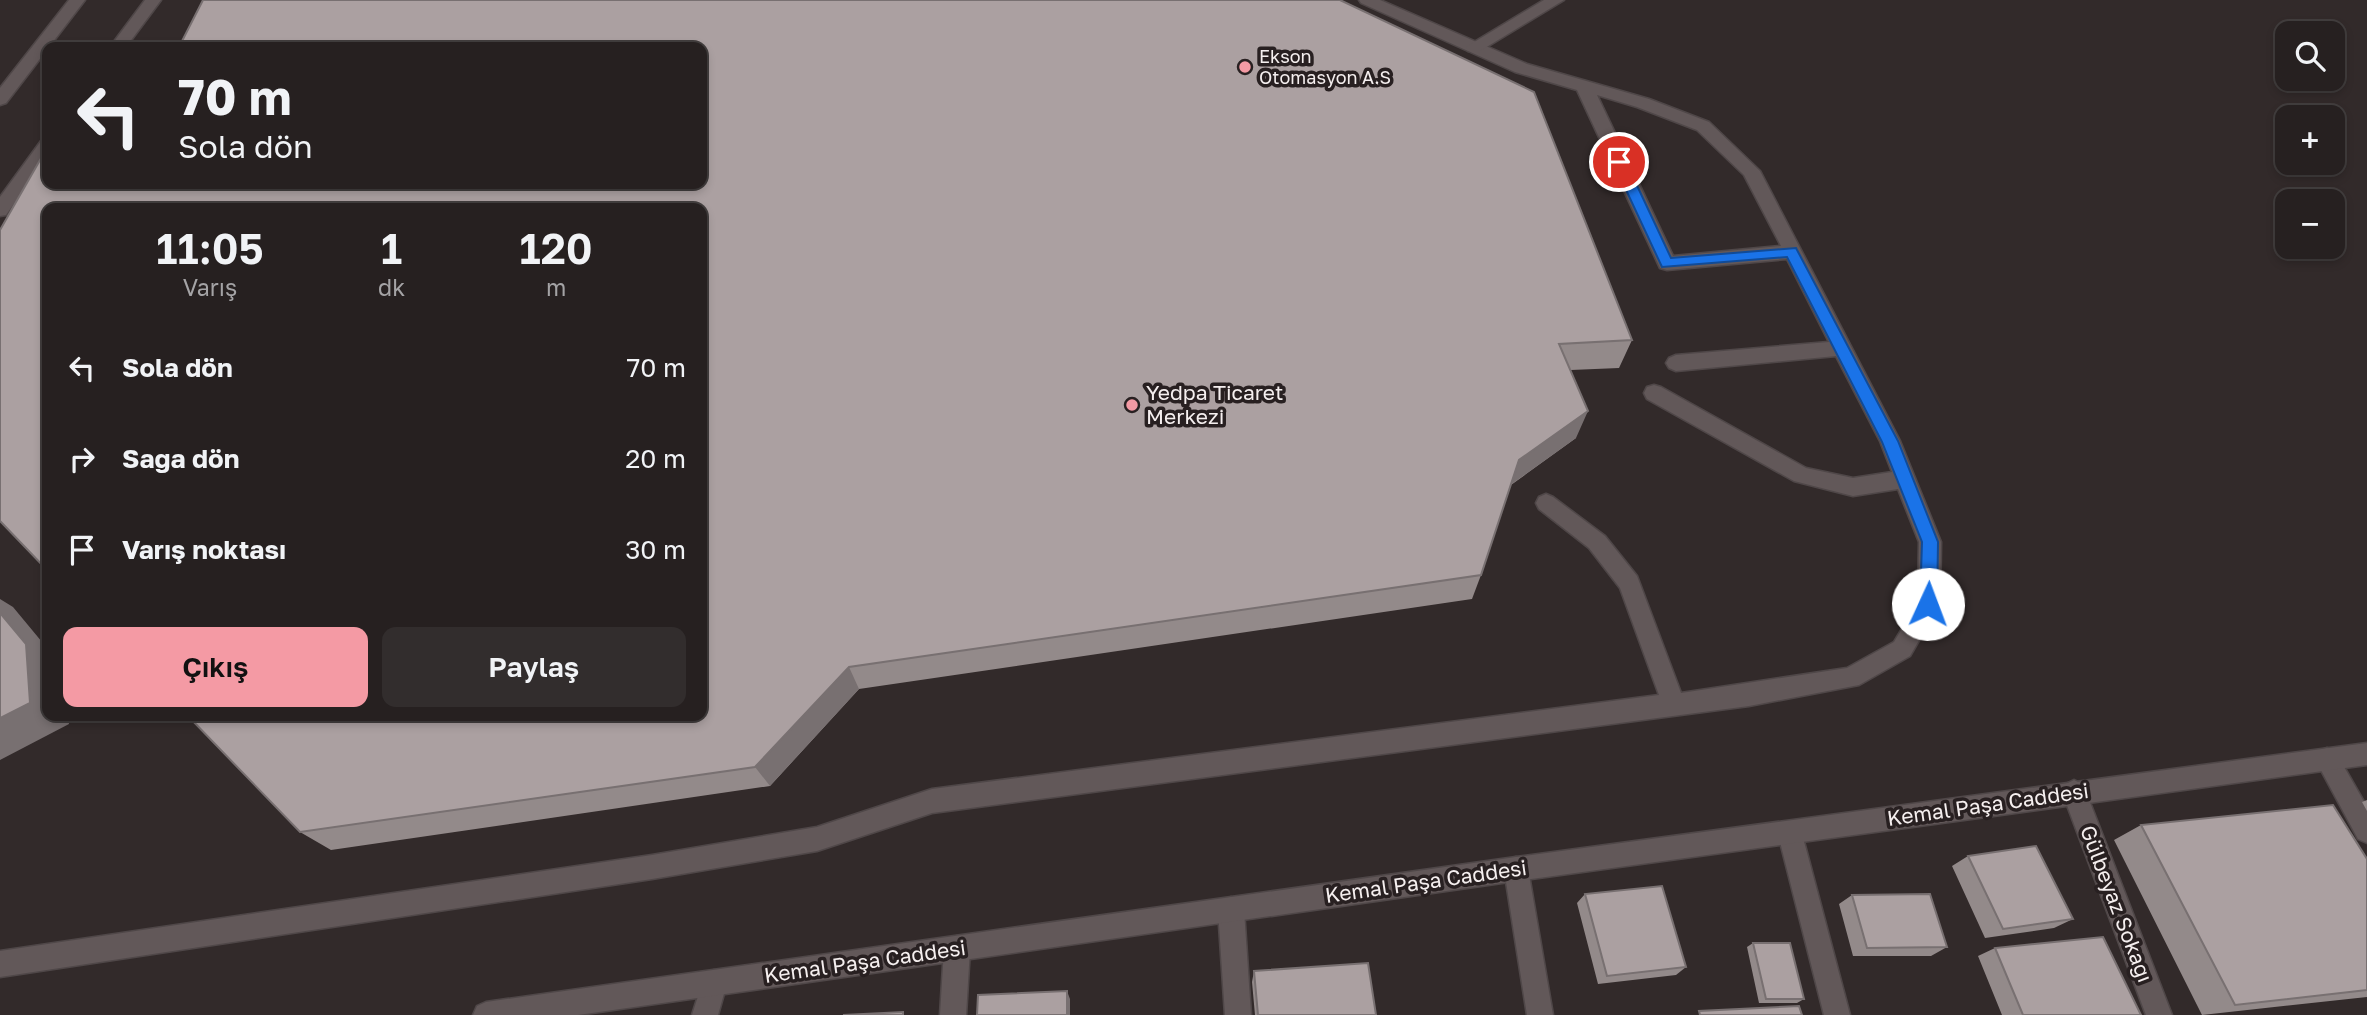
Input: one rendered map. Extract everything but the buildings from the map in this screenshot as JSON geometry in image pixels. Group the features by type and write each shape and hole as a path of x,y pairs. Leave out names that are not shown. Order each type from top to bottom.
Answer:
{"street":[{"path":"44,42 77,0"},
{"path":"122,42 153,0"},
{"path":"0,964 182,934 652,867 803,841 932,801 1674,705 1851,678 1902,649 1928,604 1930,542 1890,441 1751,171 1703,126 1643,103 1521,68 1367,0"},
{"path":"1474,47 1556,0"},
{"path":"0,99 42,45"},
{"path":"1584,86 1667,263 1791,252"},
{"path":"0,210 42,152"},
{"path":"1676,363 1840,348"},
{"path":"1654,393 1801,475 1853,488 1905,479"},
{"path":"1546,503 1597,542 1629,583 1674,705"},
{"name":"Kemal Paşa Caddesi","path":"486,1015 1516,869 2367,754"},
{"path":"2327,759 2367,831"},
{"name":"Gülbeyaz Sokağı","path":"2074,792 2159,1015"},
{"path":"1790,834 1837,1015"},
{"path":"1516,869 1540,1015"},
{"path":"1231,910 1238,1015"},
{"path":"953,1015 957,949"},
{"path":"705,1015 714,983"}],"place":[{"name":"Ekson Otomasyon A.S","path":"1245,67"},
{"name":"Yedpa Ticaret Merkezi","path":"1132,405"}],"route":[{"path":"1619,162 1667,263 1791,252 1890,441 1930,542 1928,604"}]}
